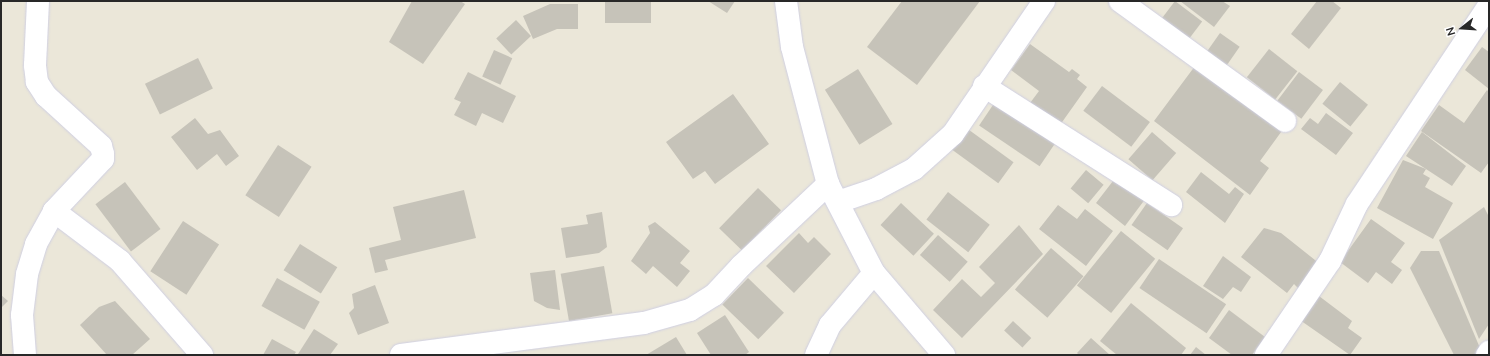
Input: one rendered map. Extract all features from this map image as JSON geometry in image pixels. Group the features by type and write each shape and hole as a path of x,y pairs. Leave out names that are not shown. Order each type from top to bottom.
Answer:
{"street":[{"path":"25,355 22,315 27,274 36,244 54,211 102,159 104,154 101,146 46,96 37,82 34,65 38,1"},
{"path":"786,1 792,47 833,193 874,273 944,355"},
{"path":"401,355 622,327 690,310 714,295 741,266 833,193 876,188 914,169 952,134 1044,1"},
{"path":"1120,1 1285,121"},
{"path":"1266,355 1330,261 1357,204 1489,5"},
{"path":"984,86 1171,205"},
{"path":"54,211 120,261 202,355"},
{"path":"816,355 830,325 874,273"}],"building":[{"path":"412,1 460,1 465,4 423,64 389,42"},
{"path":"605,1 651,1 651,23 605,23"},
{"path":"708,1 735,1 727,13"},
{"path":"902,1 980,1 917,85 867,47"},
{"path":"1175,1 1202,21 1189,39 1162,19"},
{"path":"1180,1 1222,1 1230,6 1214,27"},
{"path":"1317,1 1332,1 1341,8 1309,49 1291,34"},
{"path":"550,4 578,4 578,29 557,29 533,39 523,16"},
{"path":"516,20 531,36 511,55 496,38"},
{"path":"1220,33 1240,47 1224,69 1205,55"},
{"path":"1030,44 1069,72 1072,69 1080,75 1077,79 1087,87 1060,125 1030,103 1039,91 1011,70"},
{"path":"1482,47 1489,52 1489,89 1465,70"},
{"path":"1269,49 1297,71 1275,100 1247,77"},
{"path":"494,50 512,58 500,85 482,76"},
{"path":"198,58 213,89 160,114 145,84"},
{"path":"1195,66 1284,128 1260,161 1269,168 1250,195 1154,121"},
{"path":"858,69 892,124 859,145 825,90"},
{"path":"468,72 516,96 503,123 482,113 476,126 454,115 461,102 454,99"},
{"path":"1299,72 1323,90 1301,119 1277,101"},
{"path":"1340,82 1368,105 1350,126 1322,104"},
{"path":"1102,86 1150,122 1131,147 1083,111"},
{"path":"1487,90 1489,92 1489,162 1481,173 1421,131 1439,105 1464,123"},
{"path":"733,94 769,144 715,184 705,171 693,179 666,142"},
{"path":"997,99 1058,140 1040,166 979,126"},
{"path":"1326,113 1353,133 1336,155 1301,129 1310,118 1318,124"},
{"path":"195,118 208,134 220,130 239,156 226,166 217,154 197,170 171,137"},
{"path":"965,127 1014,162 998,183 950,148"},
{"path":"1152,132 1176,153 1153,180 1128,159"},
{"path":"1422,132 1466,166 1452,186 1406,156"},
{"path":"278,145 312,167 279,217 245,195"},
{"path":"1403,160 1426,169 1423,174 1430,178 1425,187 1453,203 1433,239 1377,208"},
{"path":"1086,170 1104,185 1088,203 1071,188"},
{"path":"1201,172 1229,194 1235,187 1244,194 1225,223 1186,192"},
{"path":"1120,178 1146,198 1125,226 1096,203 1113,181 1116,183"},
{"path":"125,182 161,229 131,251 95,204"},
{"path":"758,188 781,210 742,251 719,228"},
{"path":"464,190 476,238 385,260 388,270 375,273 369,248 401,240 393,207"},
{"path":"948,192 990,225 968,252 926,220"},
{"path":"901,203 934,234 913,256 881,225"},
{"path":"1147,203 1183,228 1168,250 1132,225"},
{"path":"1058,205 1077,219 1085,209 1113,231 1086,266 1039,229"},
{"path":"1484,207 1489,217 1489,324 1479,339 1439,240"},
{"path":"602,212 607,247 599,253 566,258 561,228 588,224 586,215"},
{"path":"1371,219 1405,243 1391,262 1402,270 1392,284 1376,272 1368,283 1340,262"},
{"path":"183,221 219,244 186,295 150,271"},
{"path":"655,222 690,251 680,263 690,271 677,287 653,266 646,274 631,261 650,233 648,226"},
{"path":"1019,225 1043,254 962,338 933,310 962,279 981,297 995,283 979,267"},
{"path":"1264,228 1281,233 1320,264 1300,290 1294,284 1287,293 1241,257"},
{"path":"1121,231 1155,259 1111,313 1077,285"},
{"path":"799,233 808,243 814,237 831,254 794,293 766,266"},
{"path":"938,235 968,262 950,282 920,255"},
{"path":"300,244 337,267 321,294 284,270"},
{"path":"1051,248 1083,276 1047,318 1015,290"},
{"path":"1421,251 1439,251 1480,348 1476,355 1454,355 1410,268"},
{"path":"1223,256 1251,277 1241,292 1233,287 1223,299 1203,286"},
{"path":"1159,259 1226,304 1207,333 1139,288"},
{"path":"604,266 612,313 569,321 561,274"},
{"path":"555,270 560,310 547,308 534,301 530,273"},
{"path":"277,278 320,302 304,330 261,306"},
{"path":"748,278 784,313 758,339 722,305"},
{"path":"375,285 389,323 358,335 349,313 354,308 352,294"},
{"path":"1315,293 1352,321 1348,328 1362,338 1350,355 1297,318"},
{"path":"1,295 8,301 1,308"},
{"path":"115,301 150,339 132,355 107,355 80,325 99,307"},
{"path":"1131,303 1186,348 1181,355 1117,355 1100,341"},
{"path":"1229,310 1265,337 1252,355 1232,355 1209,338"},
{"path":"725,315 749,352 745,355 711,355 697,333"},
{"path":"1013,321 1031,338 1022,348 1004,331"},
{"path":"314,329 338,344 330,355 298,354"},
{"path":"676,337 687,355 646,355"},
{"path":"1091,338 1110,355 1079,355 1077,353"},
{"path":"272,339 296,352 294,355 263,355"},
{"path":"1196,347 1206,355 1190,355"}]}
